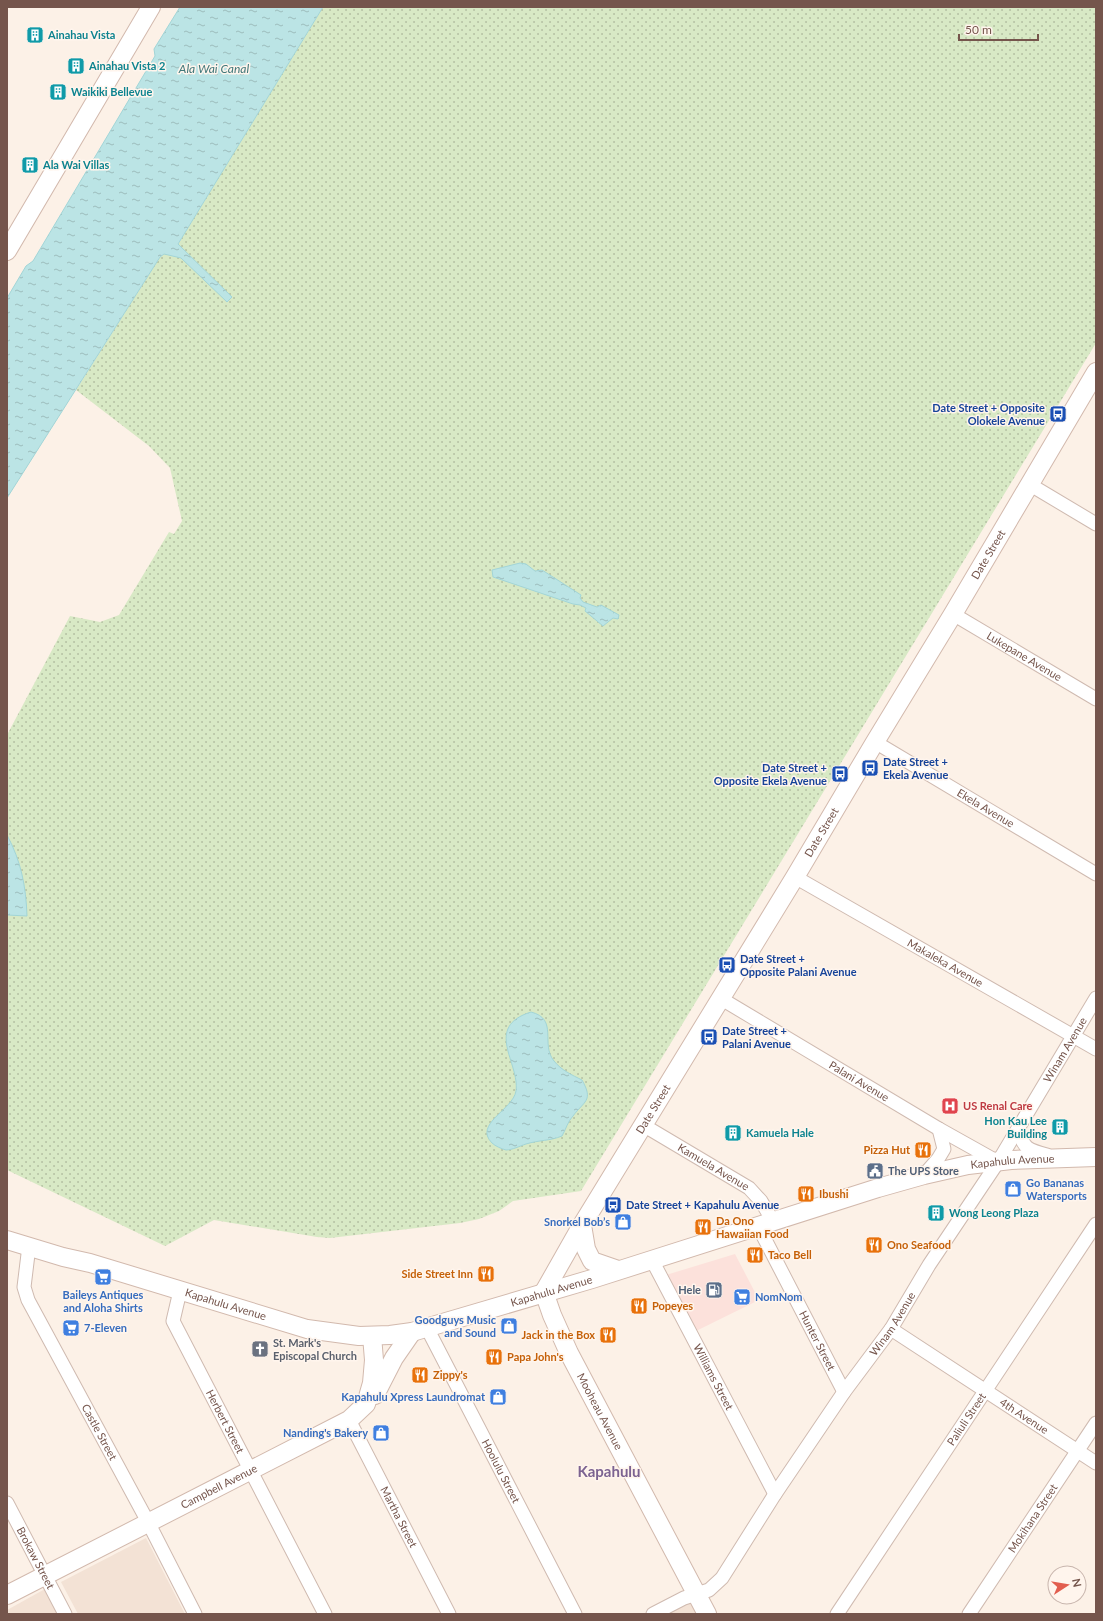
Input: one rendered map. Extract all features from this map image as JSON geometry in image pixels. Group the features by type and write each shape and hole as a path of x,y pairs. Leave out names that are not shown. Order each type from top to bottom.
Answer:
{"street":[{"path":"7,251 151,7"},
{"name":"Date Street","path":"544,1292 582,1224 795,877 1096,372"},
{"path":"1029,484 1095,520"},
{"name":"Lukepane Avenue","path":"953,614 1096,699"},
{"name":"Ekela Avenue","path":"875,742 1096,874"},
{"name":"Makaleka Avenue","path":"795,877 1096,1049"},
{"name":"Palani Avenue","path":"720,998 939,1129 998,1162"},
{"name":"Winam Avenue","path":"653,1614 684,1598 709,1590 722,1578 775,1494 844,1392 891,1329 929,1265 1018,1130 1096,998"},
{"name":"Kamuela Avenue","path":"643,1125 749,1188 761,1201 766,1223"},
{"path":"924,1175 938,1160 944,1149 939,1129"},
{"path":"1018,1130 1022,1144 1030,1151 1064,1159"},
{"name":"Kapahulu Avenue","path":"7,1240 307,1329 372,1336 419,1330 652,1260 766,1223 924,1175 968,1165 1096,1157"},
{"name":"Hunter Street","path":"766,1223 844,1392"},
{"path":"582,1224 586,1249 592,1261 618,1270"},
{"name":"Paliuli Street","path":"838,1614 1096,1224"},
{"name":"Castle Street","path":"29,1246 24,1287 28,1300 148,1522 195,1614"},
{"name":"Williams Street","path":"652,1260 775,1494"},
{"name":"Herbert Street","path":"180,1291 173,1321 325,1614"},
{"name":"Mooheau Avenue","path":"544,1292 552,1315 569,1353 707,1614"},
{"name":"4th Avenue","path":"891,1329 1096,1463"},
{"name":"Campbell Avenue","path":"7,1595 349,1420 377,1393 394,1358 419,1330"},
{"name":"Hoolulu Street","path":"419,1330 575,1614"},
{"path":"366,1404 372,1383 374,1360 372,1336"},
{"name":"Martha Street","path":"349,1420 450,1614"},
{"name":"Mokihana Street","path":"969,1614 1096,1423"},
{"name":"Brokaw Street","path":"7,1503 65,1614"}],"shaded area":[{"name":"Hele","path":"735,1254 759,1300 696,1331 666,1275"},
{"path":"146,1538 185,1614 78,1614 61,1582"},
{"path":"45,1589 58,1614 7,1614 7,1610"},
{"path":"687,1602 691,1603 698,1614 665,1614"}],"green space":[{"path":"323,7 1096,7 1096,343 581,1191 513,1201 499,1211 479,1219 460,1223 330,1238 214,1220 165,1246 7,1170 7,735 70,616 100,622 119,615 169,532 174,534 182,521 170,468 149,446 76,390 160,257 178,244"}],"water":[{"name":"Ala Wai Canal","path":"180,7 323,7 178,244 232,297 227,302 181,258 164,254 160,257 7,498 7,298 26,266 33,261 155,56 154,49"},
{"path":"520,563 526,564 535,571 542,570 581,595 580,598 583,602 597,607 601,605 619,615 618,619 613,618 603,626 585,611 586,608 580,605 493,577 492,570"},
{"path":"7,835 16,854 22,874 27,916 7,915"},
{"path":"531,1012 539,1015 547,1026 548,1047 554,1061 563,1070 582,1080 586,1087 587,1097 584,1104 570,1120 562,1136 506,1150 492,1143 487,1136 487,1130 490,1123 513,1098 516,1091 516,1080 507,1047 506,1036 509,1027 517,1019"}],"place":[{"name":"Ainahau Vista","path":"35,35"},
{"name":"Ainahau Vista 2","path":"76,66"},
{"name":"Waikiki Bellevue","path":"58,92"},
{"name":"Ala Wai Villas","path":"30,165"},
{"name":"Date Street + Opposite Olokele Avenue","path":"1058,414"},
{"name":"Date Street + Ekela Avenue","path":"870,768"},
{"name":"Date Street + Opposite Ekela Avenue","path":"840,774"},
{"name":"Date Street + Opposite Palani Avenue","path":"727,965"},
{"name":"Date Street + Palani Avenue","path":"709,1037"},
{"name":"US Renal Care","path":"950,1106"},
{"name":"Hon Kau Lee Building","path":"1060,1127"},
{"name":"Kamuela Hale","path":"733,1133"},
{"name":"Pizza Hut","path":"923,1150"},
{"name":"The UPS Store","path":"875,1171"},
{"name":"Go Bananas Watersports","path":"1013,1189"},
{"name":"Ibushi","path":"806,1194"},
{"name":"Date Street + Kapahulu Avenue","path":"613,1205"},
{"name":"Wong Leong Plaza","path":"936,1213"},
{"name":"Snorkel Bob’s","path":"623,1222"},
{"name":"Da Ono Hawaiian Food","path":"703,1227"},
{"name":"Ono Seafood","path":"874,1245"},
{"name":"Taco Bell","path":"755,1255"},
{"name":"Side Street Inn","path":"486,1274"},
{"name":"Baileys Antiques and Aloha Shirts","path":"103,1277"},
{"name":"Hele","path":"714,1290"},
{"name":"NomNom","path":"742,1297"},
{"name":"Popeyes","path":"639,1306"},
{"name":"Goodguys Music and Sound","path":"509,1326"},
{"name":"7-Eleven","path":"71,1328"},
{"name":"Jack in the Box","path":"608,1335"},
{"name":"St. Mark's Episcopal Church","path":"260,1349"},
{"name":"Papa John's","path":"494,1357"},
{"name":"Zippy's","path":"420,1375"},
{"name":"Kapahulu Xpress Laundromat","path":"498,1397"},
{"name":"Nanding's Bakery","path":"381,1433"}],"district":[{"name":"Kapahulu","path":"609,1472"}]}
